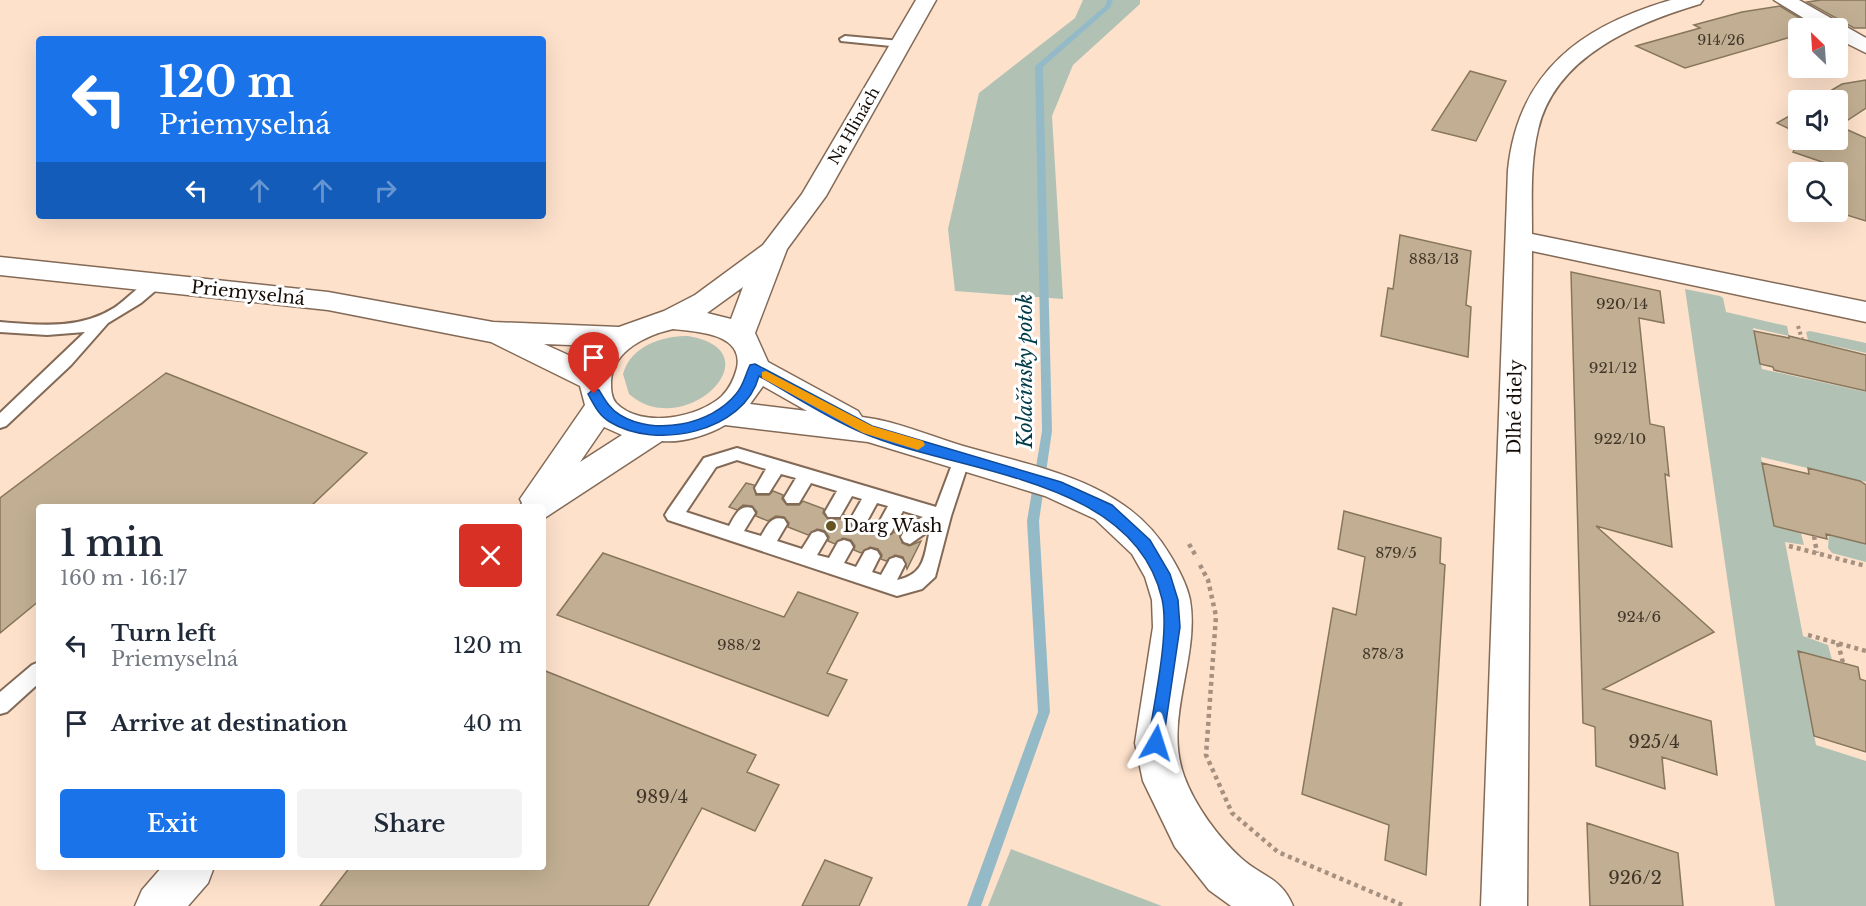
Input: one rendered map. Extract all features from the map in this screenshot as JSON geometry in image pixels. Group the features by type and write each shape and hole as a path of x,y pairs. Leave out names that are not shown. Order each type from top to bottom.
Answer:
{"street":[{"name":"Na Hlinách","path":"673,319 705,302 774,248 813,196 926,0"},
{"name":"Dlhé diely","path":"1504,906 1522,146 1533,108 1549,84 1582,50 1605,35 1646,15 1693,0"},
{"path":"1784,0 1815,18"},
{"path":"1848,37 1866,47"},
{"path":"1519,240 1866,312"},
{"name":"Na Hlinách","path":"740,335 774,248"},
{"name":"Priemyselná","path":"0,266 369,307 493,332 624,337"},
{"name":"Priemyselná","path":"597,393 598,364 624,337 647,326 673,319 706,321 722,324 740,335"},
{"name":"Priemyselná","path":"493,332 597,393 614,418 633,427 655,430 687,427 724,413 740,399 751,384 755,368 867,430"},
{"path":"740,335 752,350 755,368"},
{"path":"534,504 597,393"},
{"name":"Priemyselná","path":"724,413 867,430 1056,486 1107,509 1145,544 1162,574 1171,600 1172,627 1156,743 1164,781 1190,832 1225,874 1270,906"},
{"path":"542,504 655,430"},
{"path":"158,906 189,870"}],"lane":[{"path":"845,39 902,44"},
{"path":"0,327 51,332 77,331 104,320 136,300 156,283"},
{"path":"0,422 66,361 104,320"},
{"path":"942,516 737,454 711,462 674,515 897,588 916,584 929,572 942,516 962,458"},
{"path":"763,488 777,466"},
{"path":"793,498 807,475"},
{"path":"834,512 848,488"},
{"path":"859,520 873,495"},
{"path":"885,528 898,503"},
{"path":"733,534 746,513"},
{"path":"910,537 913,530 942,516"},
{"path":"765,544 778,524"},
{"path":"806,558 818,538"},
{"path":"833,567 844,547"},
{"path":"860,576 871,556"},
{"path":"886,584 896,564"},
{"path":"0,705 36,674"}],"path":[{"path":"1798,325 1802,339"},
{"path":"1814,536 1817,553"},
{"path":"1185,540 1208,580 1216,616 1206,755 1232,813 1278,852 1405,906"},
{"path":"1789,546 1866,566"},
{"path":"1808,635 1866,651"},
{"path":"1838,643 1843,663"}],"green space":[{"path":"1083,0 1140,0 1140,4 1073,65 1052,116 1063,299 955,291 948,229 979,93 1075,18"},
{"path":"1685,289 1720,296 1723,298 1726,312 1787,326 1789,336 1753,328 1762,369 1866,392 1866,482 1761,457 1774,526 1801,533 1804,545 1785,542 1803,636 1828,645 1832,660 1798,651 1816,745 1866,761 1866,906 1775,906"},
{"path":"1806,332 1866,343 1866,353 1808,340"},
{"path":"678,336 688,336 714,345 724,358 723,374 713,389 696,401 674,408 651,406 629,394 623,374 633,356 648,344"},
{"path":"1829,533 1866,544 1866,562 1832,553 1828,548"},
{"path":"1011,849 1162,906 988,906"}],"building":[{"path":"1866,0 1866,28 1854,28 1848,25 1848,18 1836,18 1807,2"},
{"path":"1780,6 1800,18 1788,18 1788,38 1685,68 1636,46 1700,28 1694,25 1742,12"},
{"path":"1470,71 1506,81 1476,141 1432,130"},
{"path":"1866,80 1866,108 1848,120 1848,90 1832,90 1842,84"},
{"path":"1788,117 1788,128 1777,123"},
{"path":"1848,130 1866,138 1866,221 1848,215 1848,162 1822,162 1793,152 1794,150 1848,150"},
{"path":"1400,235 1471,251 1466,305 1471,307 1468,357 1381,336 1388,288 1393,289"},
{"path":"1571,272 1660,291 1664,323 1639,318 1650,424 1664,427 1669,476 1665,474 1672,547 1596,526 1714,632 1603,689 1711,721 1717,775 1662,757 1665,789 1596,766 1595,727 1583,723"},
{"path":"1754,331 1789,338 1789,336 1866,355 1866,391 1774,370 1773,367 1760,364"},
{"path":"166,373 367,453 313,504 36,504 36,603 0,633 0,498"},
{"path":"1762,463 1809,474 1808,468 1860,481 1866,485 1866,544 1826,534 1827,539 1774,526"},
{"name":"Darg Wash","path":"746,483 754,485 756,495 769,495 773,491 783,495 782,499 787,505 799,505 803,501 824,509 823,513 828,519 840,519 844,515 849,517 848,521 853,527 865,527 868,523 875,525 877,534 884,537 894,532 900,534 902,543 909,546 921,541 907,569 903,557 895,555 886,561 881,559 882,555 878,549 870,547 861,553 854,550 855,546 851,540 843,538 835,544 828,541 829,537 825,531 817,529 808,535 788,527 789,523 784,517 776,516 768,521 756,516 757,512 752,506 743,505 737,510 729,507"},
{"path":"1344,511 1441,538 1440,563 1445,565 1426,875 1385,860 1389,825 1302,794 1333,608 1356,615 1365,557 1338,549"},
{"path":"603,553 784,617 798,592 858,613 827,673 847,680 828,716 557,615"},
{"path":"1798,651 1858,667 1860,679 1866,681 1866,752 1814,736"},
{"path":"546,671 756,755 747,772 779,785 755,831 702,808 648,906 320,906 348,870 546,870"},
{"path":"1587,823 1678,853 1683,906 1590,906"},
{"path":"825,860 872,878 859,906 802,906"}],"waterway":[{"name":"Kolačínsky potok","path":"974,906 1044,712 1033,521 1047,431 1039,66 1108,7 1110,0"}],"slow traffic":[{"path":"766,375 867,430 918,445"}],"place":[{"name":"Darg Wash","path":"831,526"}],"route":[{"path":"594,394 601,406 614,418 633,427 655,430 680,429 703,423 724,413 740,399 751,384 755,368 867,430 1056,486 1107,509 1145,544 1162,574 1171,600 1172,627 1156,743"}]}
